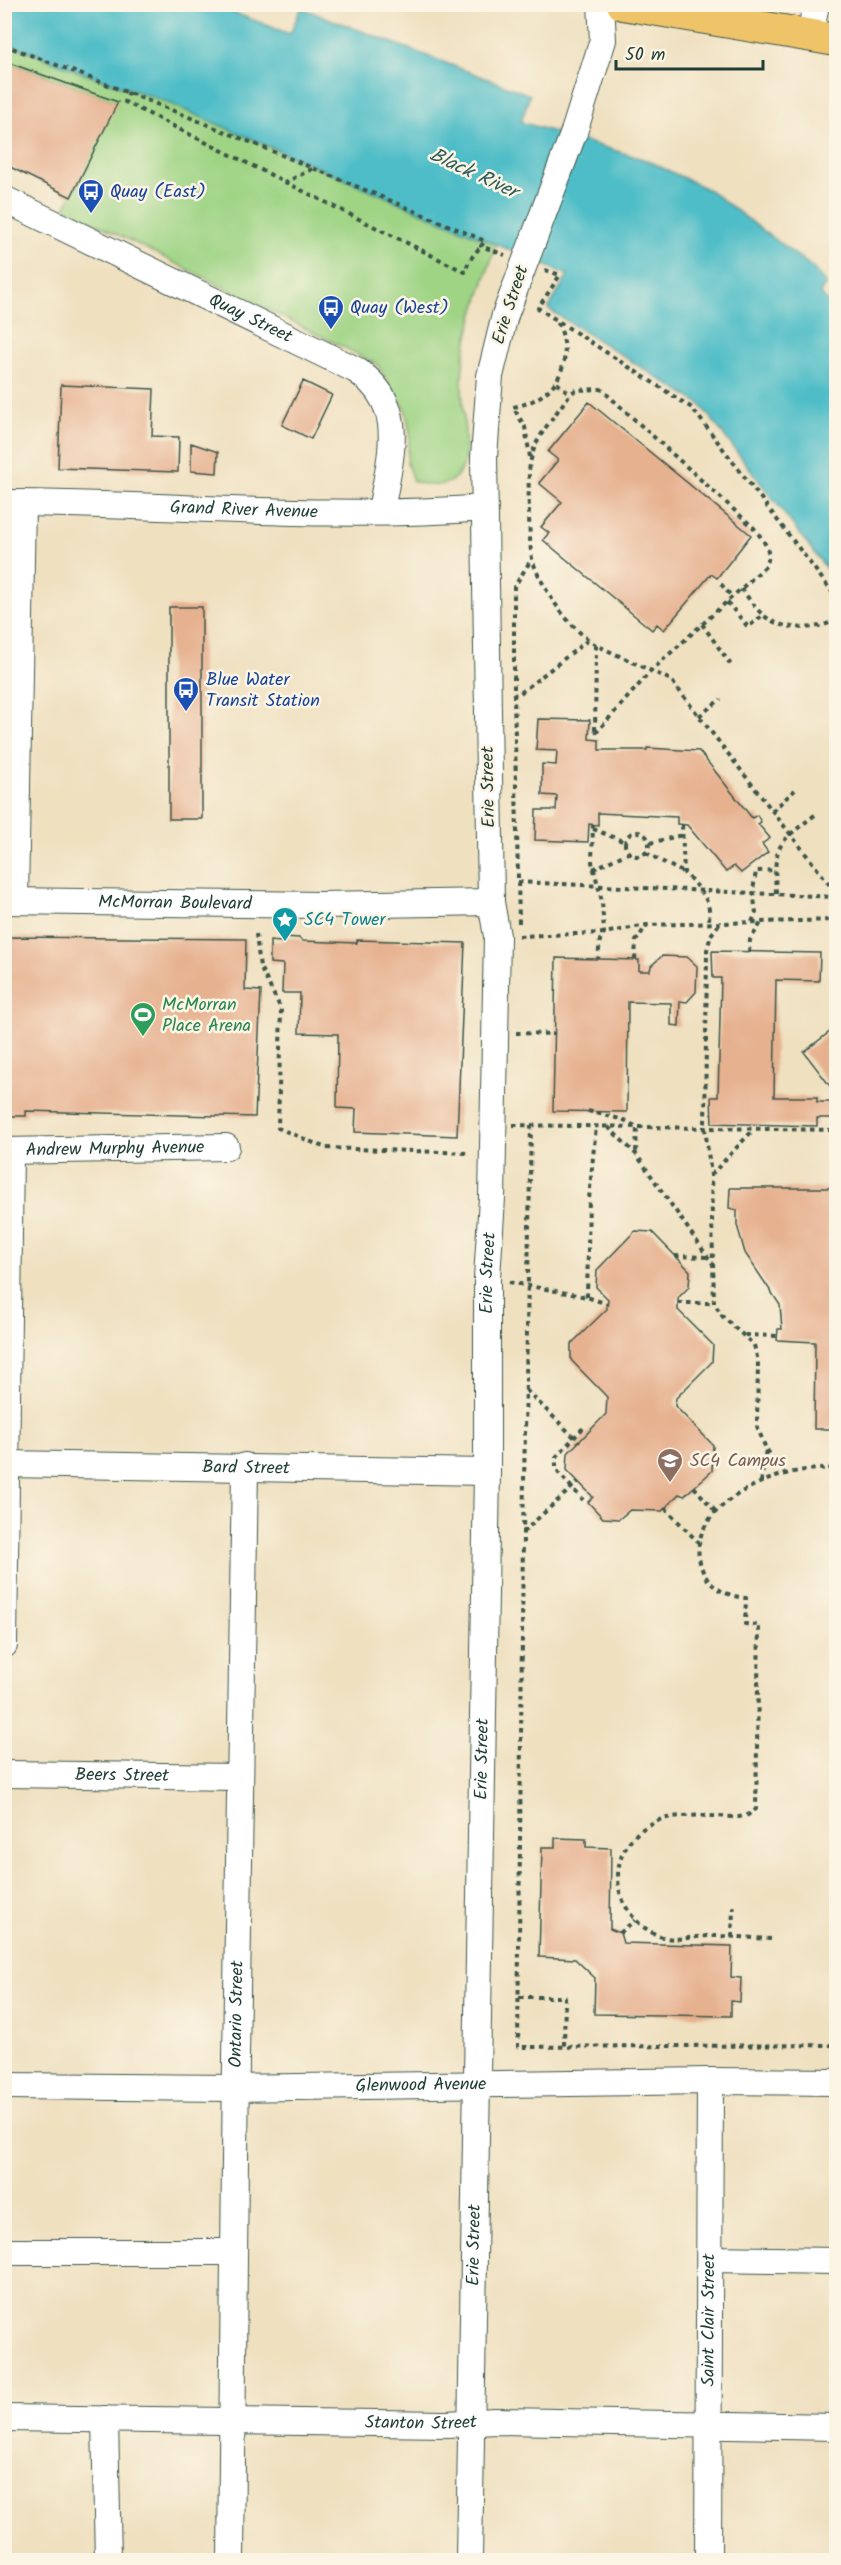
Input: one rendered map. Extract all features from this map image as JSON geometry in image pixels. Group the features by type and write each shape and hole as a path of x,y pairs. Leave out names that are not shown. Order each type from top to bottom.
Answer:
{"main road":[{"path":"623,4 824,38"}],"street":[{"name":"Erie Street","path":"469,2560 487,1472 487,1278 492,1198 505,1124 511,1033 491,902 484,457 490,376 505,315 574,132 603,40 601,4"},
{"path":"816,4 824,38"},
{"name":"Quay Street","path":"4,199 356,370 372,381 385,398 391,426 391,460 381,512"},
{"path":"10,901 13,503"},
{"name":"Grand River Avenue","path":"13,503 321,513 484,508"},
{"name":"McMorran Boulevard","path":"10,901 320,905 491,902"},
{"name":"Andrew Murphy Avenue","path":"7,1151 226,1147"},
{"path":"4,1645 7,1151"},
{"name":"Bard Street","path":"6,1464 245,1466 487,1472"},
{"name":"Ontario Street","path":"231,2560 235,2088 245,1466"},
{"name":"Beers Street","path":"4,1774 240,1777"},
{"name":"Glenwood Avenue","path":"4,2086 235,2088 711,2080 837,2082"},
{"name":"Saint Clair Street","path":"708,2560 710,2450 707,2425 711,2080"},
{"path":"4,2252 234,2252"},
{"path":"710,2259 837,2261"},
{"name":"Stanton Street","path":"4,2418 233,2422 470,2423 495,2421 837,2427"},
{"path":"105,2419 108,2560"}],"path":[{"path":"4,45 129,92 485,241 469,261 465,273 125,102 129,92"},
{"path":"284,183 315,168"},
{"path":"481,246 515,259"},
{"path":"537,267 560,275 538,308 693,408 837,597"},
{"path":"530,462 525,427 513,407 537,400 556,383 561,373 564,337 556,320"},
{"path":"556,383 570,394"},
{"path":"597,645 595,737 652,670 766,567 769,560 767,545 754,528 601,389 576,390 570,394 536,444 528,476 531,560 554,600 588,640 652,670 671,680 837,895"},
{"path":"519,947 514,587 531,560"},
{"path":"721,584 732,597"},
{"path":"741,589 763,615 776,622 801,628 823,626 837,620"},
{"path":"727,602 748,627 763,615"},
{"path":"702,624 731,665"},
{"path":"488,698 519,694 588,640"},
{"path":"699,716 721,699"},
{"path":"772,810 795,790"},
{"path":"776,893 775,870 778,851 791,834 816,814"},
{"path":"682,825 684,873"},
{"path":"598,959 600,940 604,933 602,901 593,869 593,827 625,842"},
{"path":"628,853 625,842 627,837 638,832 643,833 650,843"},
{"path":"650,843 682,836"},
{"path":"593,869 628,853 637,857 646,853 650,843"},
{"path":"646,853 684,873 702,891 709,909 708,924"},
{"path":"753,922 756,913 753,891 756,871 775,870"},
{"path":"518,882 837,895"},
{"path":"519,936 604,933 647,925 837,920"},
{"path":"749,952 750,939 762,922"},
{"path":"710,1257 711,1175 705,1128 707,950 711,935 719,924"},
{"path":"635,960 636,941 647,925"},
{"path":"256,934 260,967 281,1009 278,1128 326,1148 470,1154"},
{"path":"511,1033 555,1034"},
{"path":"588,1111 624,1120 637,1127"},
{"path":"505,1124 518,1113"},
{"path":"505,1124 837,1130"},
{"path":"531,1125 523,1532 519,2047 837,2044"},
{"path":"587,1297 589,1199 596,1126"},
{"path":"607,1126 636,1154 710,1257 713,1263 714,1303 723,1317 754,1345 758,1361 757,1426 766,1449 785,1474"},
{"path":"636,1154 637,1127"},
{"path":"711,1175 754,1128"},
{"path":"675,1256 710,1257"},
{"path":"487,1278 587,1297 608,1304"},
{"path":"678,1303 714,1303"},
{"path":"745,1335 777,1336"},
{"path":"526,1390 579,1442"},
{"path":"583,1428 556,1456 556,1470 583,1500"},
{"path":"761,1483 766,1449"},
{"path":"771,1939 666,1938 635,1920 621,1896 618,1872 623,1852 637,1833 646,1826 671,1817 739,1817 748,1815 756,1809 759,1625 745,1624 746,1598 732,1597 709,1582 702,1571 698,1557 698,1542 704,1526 716,1512 733,1498 761,1483 785,1474 837,1468"},
{"path":"523,1532 579,1482"},
{"path":"694,1487 716,1512"},
{"path":"665,1508 698,1542"},
{"path":"732,1937 733,1908 740,1908"},
{"path":"620,1933 635,1920"},
{"path":"519,1997 565,1997 564,2046"}],"green space":[{"path":"4,42 83,73 159,99 496,244 466,344 462,378 465,459 459,474 442,485 428,485 413,481 407,463 410,432 405,408 377,364 65,208 117,102 5,61"}],"water":[{"name":"Black River","path":"4,5 214,5 290,34 301,8 530,95 521,122 646,160 709,190 812,267 826,283 820,293 834,309 836,307 836,581 700,404 548,309 568,275 159,99 83,73 5,42"}],"building":[{"path":"4,61 118,102 71,197 4,164"},
{"path":"303,381 332,395 311,439 282,425"},
{"path":"61,385 154,389 152,436 179,437 178,472 58,468"},
{"path":"589,402 751,535 717,578 711,574 664,630 657,624 652,630 543,540 549,533 541,527 562,502 539,483 558,460 548,452"},
{"path":"191,443 218,452 217,473 191,471"},
{"name":"Blue Water Transit Station","path":"169,607 202,607 202,819 169,819"},
{"path":"538,719 590,720 589,739 599,740 599,750 647,750 647,748 699,751 752,818 757,815 761,822 758,824 770,838 762,844 768,852 741,873 734,866 726,872 687,825 677,824 677,817 598,813 598,825 589,824 588,842 535,840 536,810 556,810 557,796 542,795 542,764 556,765 557,751 536,750"},
{"path":"4,937 246,939 245,990 261,991 255,1117 26,1111 26,1116 4,1116"},
{"path":"284,937 299,938 302,941 357,943 357,940 465,943 457,1136 355,1132 356,1109 337,1108 338,1034 299,1033 300,993 282,993 283,964 270,963 270,941 281,942"},
{"path":"712,951 820,953 819,981 776,980 774,1097 817,1097 817,1102 836,1102 836,1118 817,1118 817,1126 712,1123 711,1097 718,1097 721,978 713,978"},
{"path":"662,956 687,957 697,966 696,992 687,1002 680,1001 679,1026 671,1025 671,1003 628,1002 627,1112 553,1111 556,958 639,960 639,971 650,971 651,966"},
{"path":"836,1027 836,1094 804,1052"},
{"path":"730,1188 836,1188 836,1429 814,1429 815,1342 777,1340 778,1329 782,1329 780,1305 745,1253 737,1225 737,1210 729,1208"},
{"path":"635,1231 652,1232 690,1271 689,1287 678,1298 678,1310 713,1345 712,1362 676,1398 675,1406 713,1445 712,1471 684,1496 679,1494 662,1511 630,1510 619,1519 603,1518 588,1502 593,1497 567,1470 568,1453 606,1414 607,1397 571,1360 571,1344 607,1309 608,1299 596,1287 597,1270"},
{"path":"555,1838 586,1839 586,1847 611,1848 610,1929 620,1933 623,1943 732,1946 731,1977 741,1978 740,2002 731,2001 731,2016 594,2014 595,1978 575,1959 539,1957 542,1847 555,1847"}],"place":[{"name":"Quay (East)","path":"91,215"},
{"name":"Quay (West)","path":"331,331"},
{"name":"Blue Water Transit Station","path":"186,713"},
{"name":"SC4 Tower","path":"285,943"},
{"name":"McMorran Place Arena","path":"143,1038"},
{"name":"SC4 Campus","path":"670,1484"}]}
